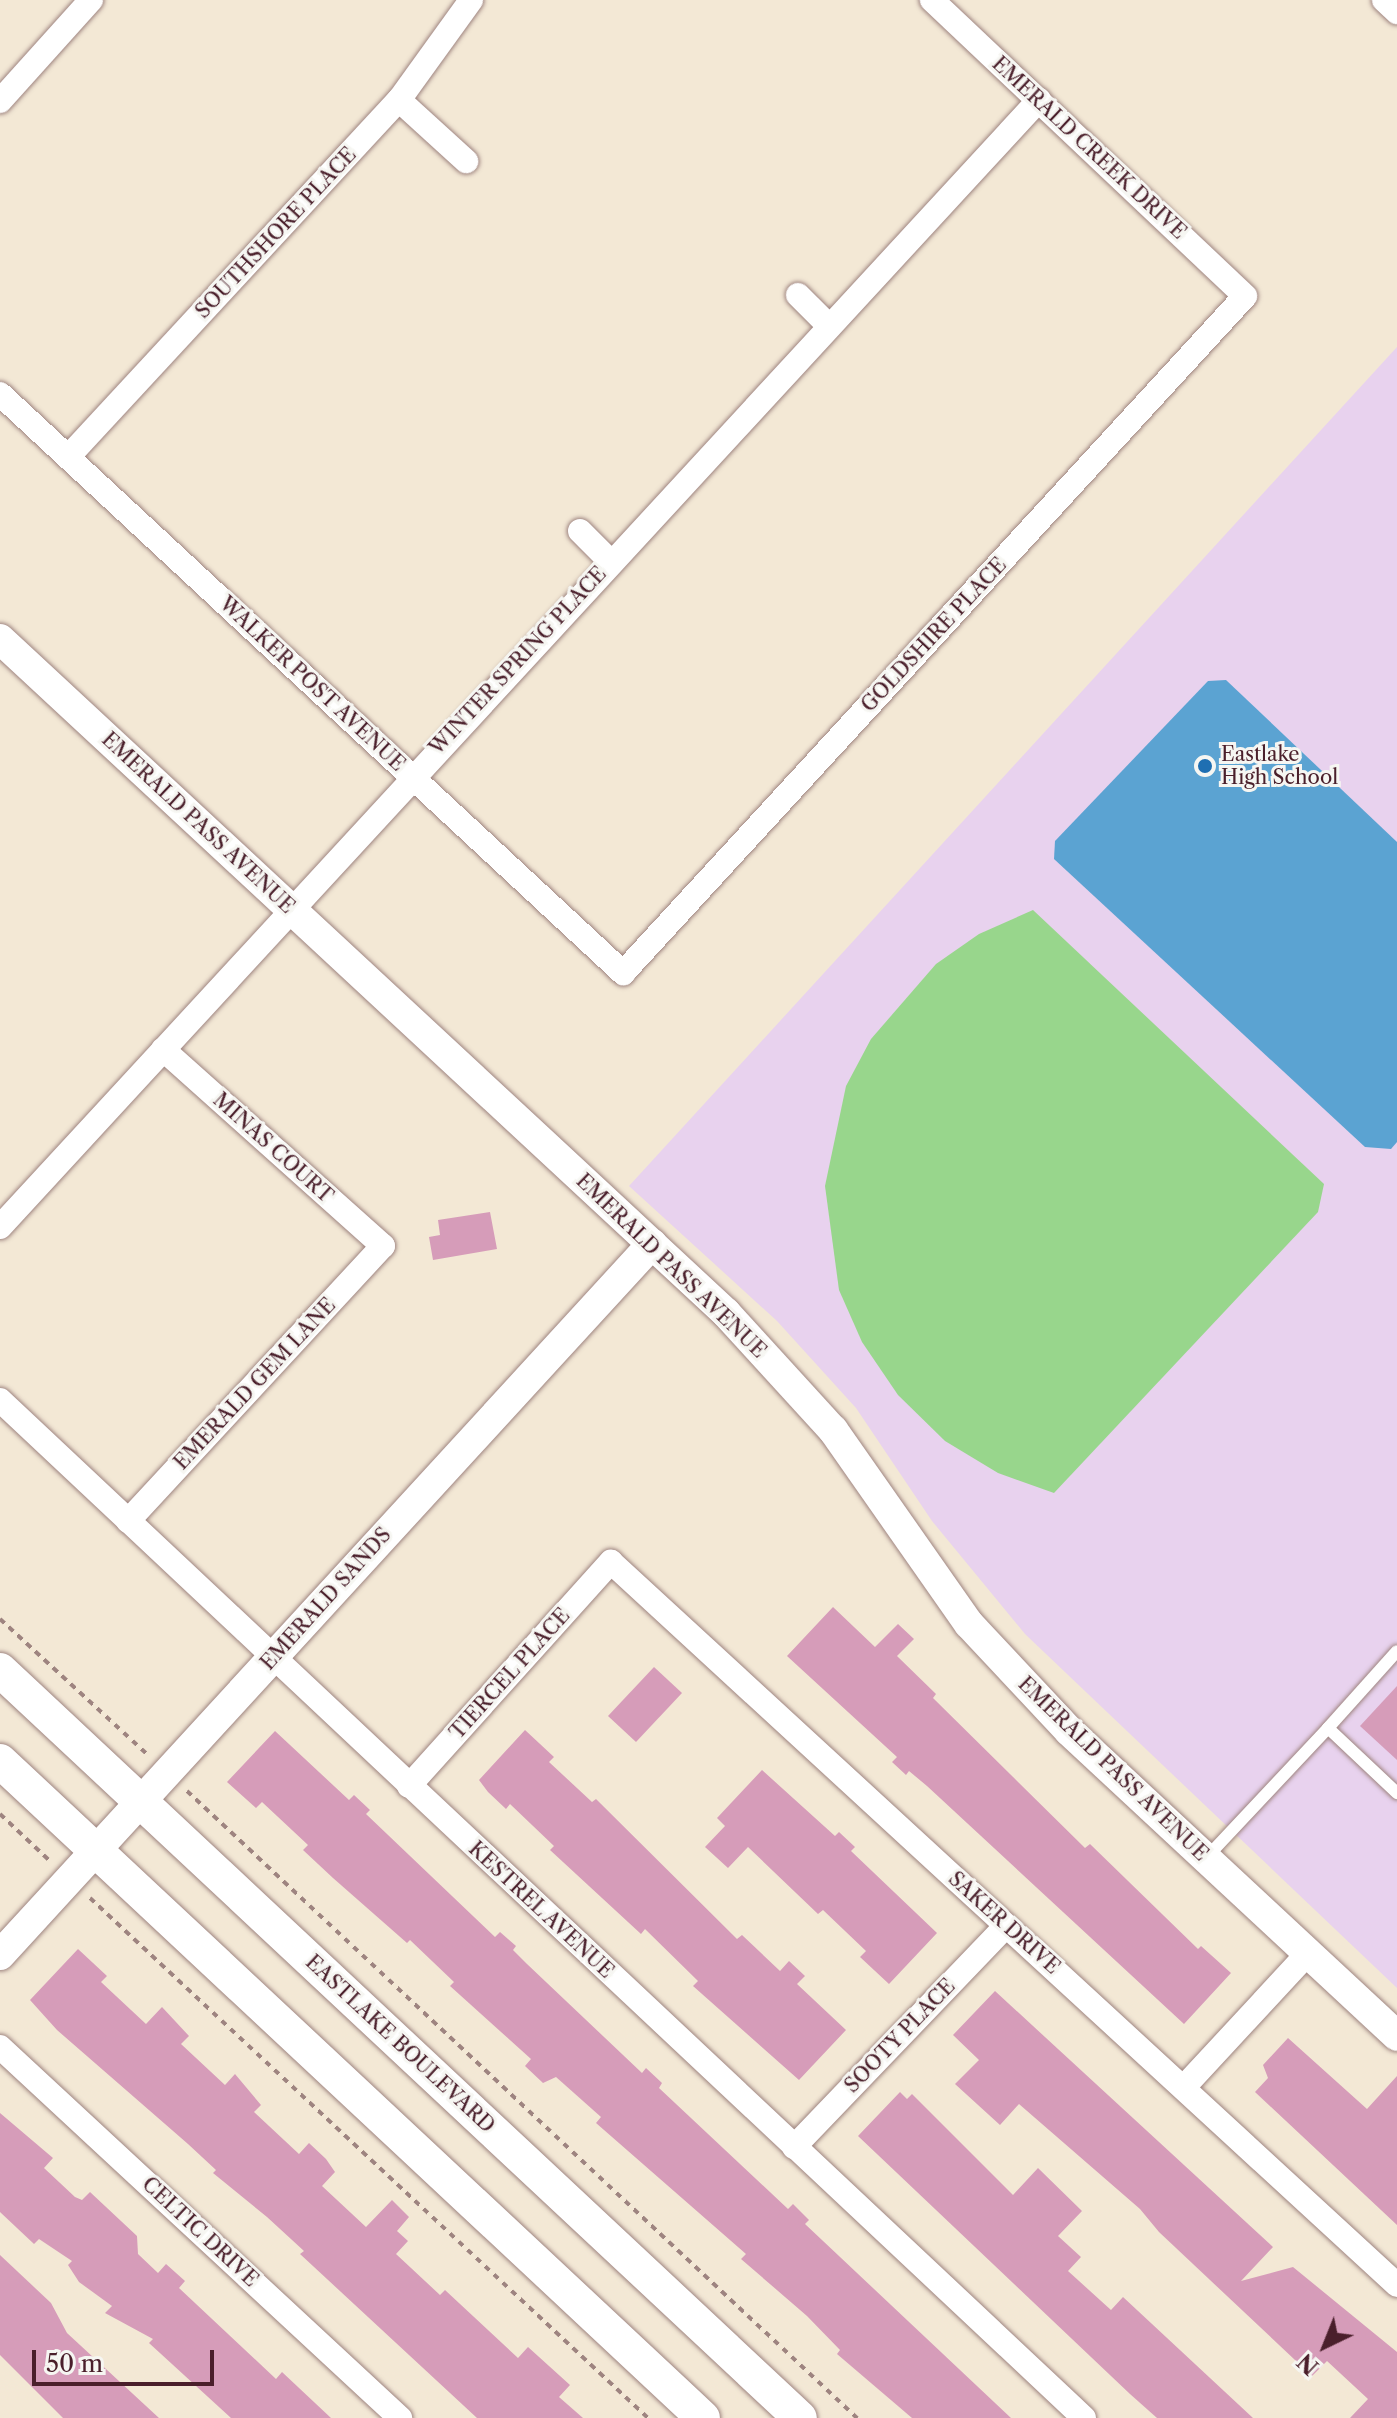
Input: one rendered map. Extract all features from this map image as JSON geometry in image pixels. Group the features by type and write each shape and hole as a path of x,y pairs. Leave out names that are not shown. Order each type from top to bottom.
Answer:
{"main road":[{"name":"EASTLAKE BOULEVARD","path":"0,1670 800,2418"},
{"path":"0,1761 703,2418"}],"street":[{"path":"0,101 91,0"},
{"name":"SOUTHSHORE PLACE","path":"68,457 399,100 471,0"},
{"name":"EMERALD CREEK DRIVE","path":"932,0 1245,296"},
{"path":"1384,0 1397,12"},
{"path":"399,100 466,161"},
{"name":"WINTER SPRING PLACE","path":"0,1227 610,561 1039,100"},
{"path":"798,295 829,326"},
{"name":"GOLDSHIRE PLACE","path":"623,973 1245,296"},
{"name":"WALKER POST AVENUE","path":"0,394 623,973"},
{"path":"580,531 610,561"},
{"name":"EMERALD PASS AVENUE","path":"0,639 726,1313 833,1430 969,1624 1069,1731 1397,2036"},
{"name":"MINAS COURT","path":"163,1049 383,1246"},
{"name":"EMERALD SANDS","path":"0,1955 652,1244"},
{"name":"EMERALD GEM LANE","path":"128,1521 383,1246"},
{"name":"KESTREL AVENUE","path":"0,1400 272,1659 1084,2418"},
{"name":"TIERCEL PLACE","path":"409,1786 611,1562"},
{"name":"SAKER DRIVE","path":"611,1562 1397,2285"},
{"name":"SOOTY PLACE","path":"794,2147 1006,1926"},
{"path":"1184,2087 1308,1953"},
{"name":"CELTIC DRIVE","path":"0,2047 400,2418"}],"lane":[{"path":"1206,1859 1397,1651"},
{"path":"1328,1728 1397,1793"}],"path":[{"path":"0,1619 140,1748"},
{"path":"200,1803 857,2418"},
{"path":"0,1814 44,1855"},
{"path":"94,1901 648,2418"}],"shaded area":[{"name":"Eastlake High School","path":"1397,347 1397,1988 1025,1634 932,1521 856,1408 777,1321 629,1186"}],"green space":[{"path":"1033,910 1324,1184 1318,1212 1054,1493 998,1473 945,1441 898,1395 862,1342 839,1290 825,1186 846,1086 871,1039 936,964 979,934"}],"water":[{"path":"1226,680 1397,842 1397,1142 1391,1149 1365,1147 1054,859 1055,841 1208,681"}],"building":[{"path":"490,1212 497,1249 433,1260 429,1237 440,1235 438,1220"},
{"path":"833,1607 875,1647 898,1624 914,1639 897,1656 936,1694 933,1698 1085,1848 1090,1844 1198,1949 1201,1946 1231,1973 1184,2024 927,1786 909,1771 906,1775 892,1762 897,1757 787,1656"},
{"path":"654,1667 682,1693 636,1742 608,1716"},
{"path":"1397,1686 1397,1760 1360,1726"},
{"path":"525,1730 554,1757 549,1762 592,1802 596,1799 737,1939 742,1935 780,1971 789,1961 805,1976 797,1984 846,2030 799,2080 693,1986 698,1981 645,1929 641,1934 550,1850 554,1846 510,1804 506,1809 488,1792 479,1780"},
{"path":"275,1731 349,1800 354,1795 370,1810 366,1814 495,1937 500,1932 516,1946 513,1950 527,1964 642,2073 646,2068 662,2083 659,2088 788,2209 793,2204 809,2220 805,2224 1011,2418 912,2418 837,2354 840,2350 807,2316 741,2259 746,2254 596,2123 601,2117 556,2077 543,2083 525,2066 531,2059 450,1986 454,1982 410,1940 407,1943 333,1878 303,1850 308,1845 262,1802 256,1808 227,1782"},
{"path":"762,1770 835,1836 839,1832 855,1847 851,1851 937,1933 889,1984 860,1957 866,1951 823,1910 818,1914 748,1847 728,1868 705,1847 725,1826 717,1818"},
{"path":"78,1949 107,1976 101,1982 146,2024 162,2007 189,2036 181,2044 225,2085 235,2074 261,2105 254,2112 299,2154 309,2143 326,2159 335,2172 322,2186 366,2227 392,2200 409,2217 397,2231 408,2241 396,2254 440,2295 445,2290 518,2358 528,2347 570,2385 559,2397 583,2418 477,2418 300,2254 304,2251 213,2173 216,2170 188,2144 57,2030 30,2000"},
{"path":"995,1991 1273,2247 1241,2281 1293,2267 1397,2352 1397,2418 1350,2418 1368,2399 1327,2361 1312,2376 1159,2232 1140,2209 1019,2104 1000,2125 955,2084 979,2060 953,2035"},
{"path":"1288,2038 1367,2109 1397,2076 1397,2225 1255,2092 1268,2078 1263,2065"},
{"path":"900,2092 907,2099 912,2094 1013,2195 1038,2168 1082,2211 1058,2236 1081,2257 1068,2271 1111,2310 1123,2297 1253,2418 1157,2418 1130,2394 858,2136"},
{"path":"0,2113 53,2158 44,2168 75,2197 82,2200 90,2192 137,2236 138,2254 158,2273 166,2264 185,2281 179,2288 276,2379 282,2372 331,2418 231,2418 149,2343 153,2339 105,2313 112,2306 79,2282 68,2265 72,2261 39,2239 34,2244 0,2212"},
{"path":"0,2255 51,2303 67,2333 159,2418 63,2418 0,2355"}],"place":[{"name":"Eastlake High School","path":"1205,766"}]}
